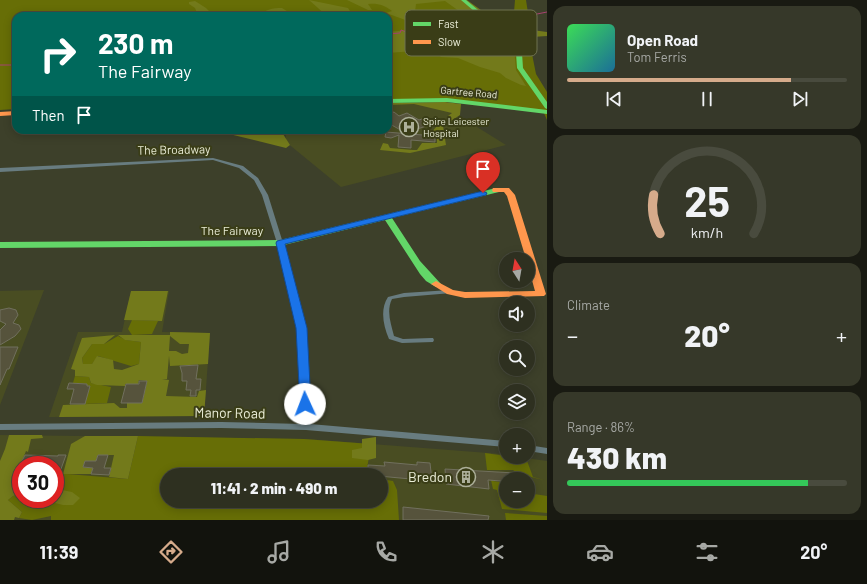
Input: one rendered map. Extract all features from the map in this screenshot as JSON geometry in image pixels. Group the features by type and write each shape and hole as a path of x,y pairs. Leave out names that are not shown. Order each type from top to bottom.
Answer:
{"street":[{"path":"463,0 476,10"},
{"path":"519,56 520,68 547,107"},
{"name":"Gartree Road","path":"392,101 447,100 547,112"},
{"path":"0,114 12,112"},
{"name":"The Broadway","path":"0,170 213,159 240,167 256,179 265,195 280,243 302,328 306,427"},
{"name":"The Fairway","path":"0,245 280,243 497,190 506,190 511,195 541,292 544,296"},
{"path":"387,217 421,269 432,282 450,292"},
{"path":"431,340 402,341 391,337 386,315 386,304 390,298 397,296 450,292 465,295 544,296"},
{"name":"Manor Road","path":"0,427 221,425 306,427 499,443"},
{"path":"535,449 547,451"}],"shaded area":[{"path":"0,0 457,0 470,10 405,10 405,56 532,56 536,74 547,92 547,120 543,111 444,99 392,100 392,12 12,12 12,109 0,110"},
{"path":"515,0 526,0 528,10 514,10"},
{"path":"392,104 440,104 506,145 341,187 286,142 286,134 392,134"},
{"path":"44,290 0,405 0,291"},
{"path":"131,291 169,291 162,332 210,333 204,416 49,417 78,332 122,332"},
{"path":"132,320 158,321 152,334 132,335 128,329"},
{"path":"118,336 126,340 141,342 139,364 131,366 98,356 92,364 83,364 82,358 92,344 104,344"},
{"path":"75,376 89,377 91,383 111,387 107,403 84,404 90,386 86,386 87,384 73,383"},
{"path":"0,435 307,439 499,454 499,464 535,464 535,459 547,461 547,520 0,520"},
{"path":"138,436 304,439 371,444 367,468 160,468 160,508 388,508 388,480 393,481 397,490 399,520 51,520 51,516 32,520 19,518 22,512 17,508 64,508 64,474 128,479"},
{"path":"485,453 499,455 499,464 528,464 531,472 516,472 513,470 487,470"},
{"path":"489,471 493,481 499,482 499,498 497,490 493,489"},
{"path":"535,494 547,496 547,513 502,509 535,508"},
{"path":"12,497 12,503 8,500"},
{"path":"505,513 547,516 547,520 506,520"}],"green space":[{"path":"309,0 348,8 350,12 322,12"},
{"path":"347,0 467,0 481,10 458,10 445,1 416,4 415,10 405,10 405,20 392,15 392,12 389,12 392,11 381,5 368,4 372,10 368,10"},
{"path":"195,1 210,12 197,12 195,8 189,4 189,2"},
{"path":"275,8 282,8 288,12 264,12"},
{"path":"405,30 405,52 392,53 392,32"},
{"path":"537,31 547,32 547,36 537,37"},
{"path":"515,56 516,70 526,86 506,78 500,73 458,58 440,57"},
{"path":"445,102 461,104 460,115 443,126 446,145 410,153 380,150 383,143 388,144 390,148 417,150 422,143 437,143 437,136 429,135 437,126 451,118 448,116 452,113 414,104 392,105 392,103"},
{"path":"229,134 283,134 290,145 286,148"},
{"path":"131,291 168,291 162,321 124,320"},
{"path":"170,332 210,333 208,364 170,366 169,356 167,379 162,379 169,380 166,396 197,397 199,391 206,390 204,416 59,417 63,405 114,403 120,408 127,408 127,403 142,403 147,381 139,380 138,384 125,384 125,386 97,385 91,383 89,377 75,376 75,370 71,369 82,338 115,335 104,344 92,344 82,358 83,364 92,364 97,356 113,360 114,369 122,370 139,364 141,342 125,340 118,335 170,335","holes":["170,336 180,344 189,344 188,353 182,354 176,351 169,351"]},
{"path":"9,435 42,435 43,438 31,439 28,452 26,451 24,456 12,456 12,497 8,500 12,503 12,508 17,508 22,512 19,518 15,517 14,520 0,520 0,461"},
{"path":"85,436 138,436 128,479 109,477 114,455 98,455 96,461 85,461 83,467 93,468 91,474 64,474 71,444"},
{"path":"376,437 376,458 368,460 352,458 352,450 362,448 362,439"},
{"path":"64,490 72,492 80,498 73,505 64,505"}],"building":[{"path":"394,112 399,116 407,113 419,120 422,119 432,124 406,133 392,125 392,113"},
{"path":"392,132 435,136 435,142 411,140 411,148 398,147 399,135 391,138 385,137 386,134 392,134"},
{"path":"9,308 16,310 18,315 13,323 19,325 21,329 15,336 0,345 0,330 6,324 0,321 0,310"},
{"path":"0,347 18,347 9,369 7,369 0,385"},
{"path":"198,365 196,379 201,379 200,390 196,390 196,396 190,396 191,390 186,390 187,381 182,381 180,366"},
{"path":"139,381 147,381 142,403 121,403 126,384 139,384"},
{"path":"69,383 87,384 87,386 90,386 85,404 70,404 74,389 67,389"},
{"path":"25,455 58,456 24,456"},
{"path":"58,455 66,455 64,461 64,456 58,456"},
{"path":"98,455 108,455 104,468 111,468 109,475 91,474 93,468 83,467 85,461 96,461"},
{"path":"384,462 417,465 417,462 430,463 432,481 388,477 388,468 368,468 368,465 385,466"},
{"name":"Bredon","path":"445,469 499,472 499,481 488,480 489,489 446,484"},
{"path":"403,507 489,516 488,520 403,520"}],"waterway":[{"path":"537,14 547,12"},
{"path":"392,34 400,33 401,30 405,32"},
{"path":"0,65 12,65"}],"traffic: fast":[{"path":"463,0 475,10"},
{"path":"519,56 520,68 547,107"},
{"path":"392,101 447,100 547,112"},
{"path":"0,245 280,243 496,190"},
{"path":"387,217 416,263 436,284"}],"traffic: slow":[{"path":"0,114 12,113"},
{"path":"436,284 450,292 465,295 541,294 511,195 506,190 496,190"}],"place":[{"name":"Spire Leicester Hospital","path":"409,127"},
{"name":"Bredon","path":"466,477"}],"route":[{"path":"305,404 302,328 280,243 483,193"}]}
